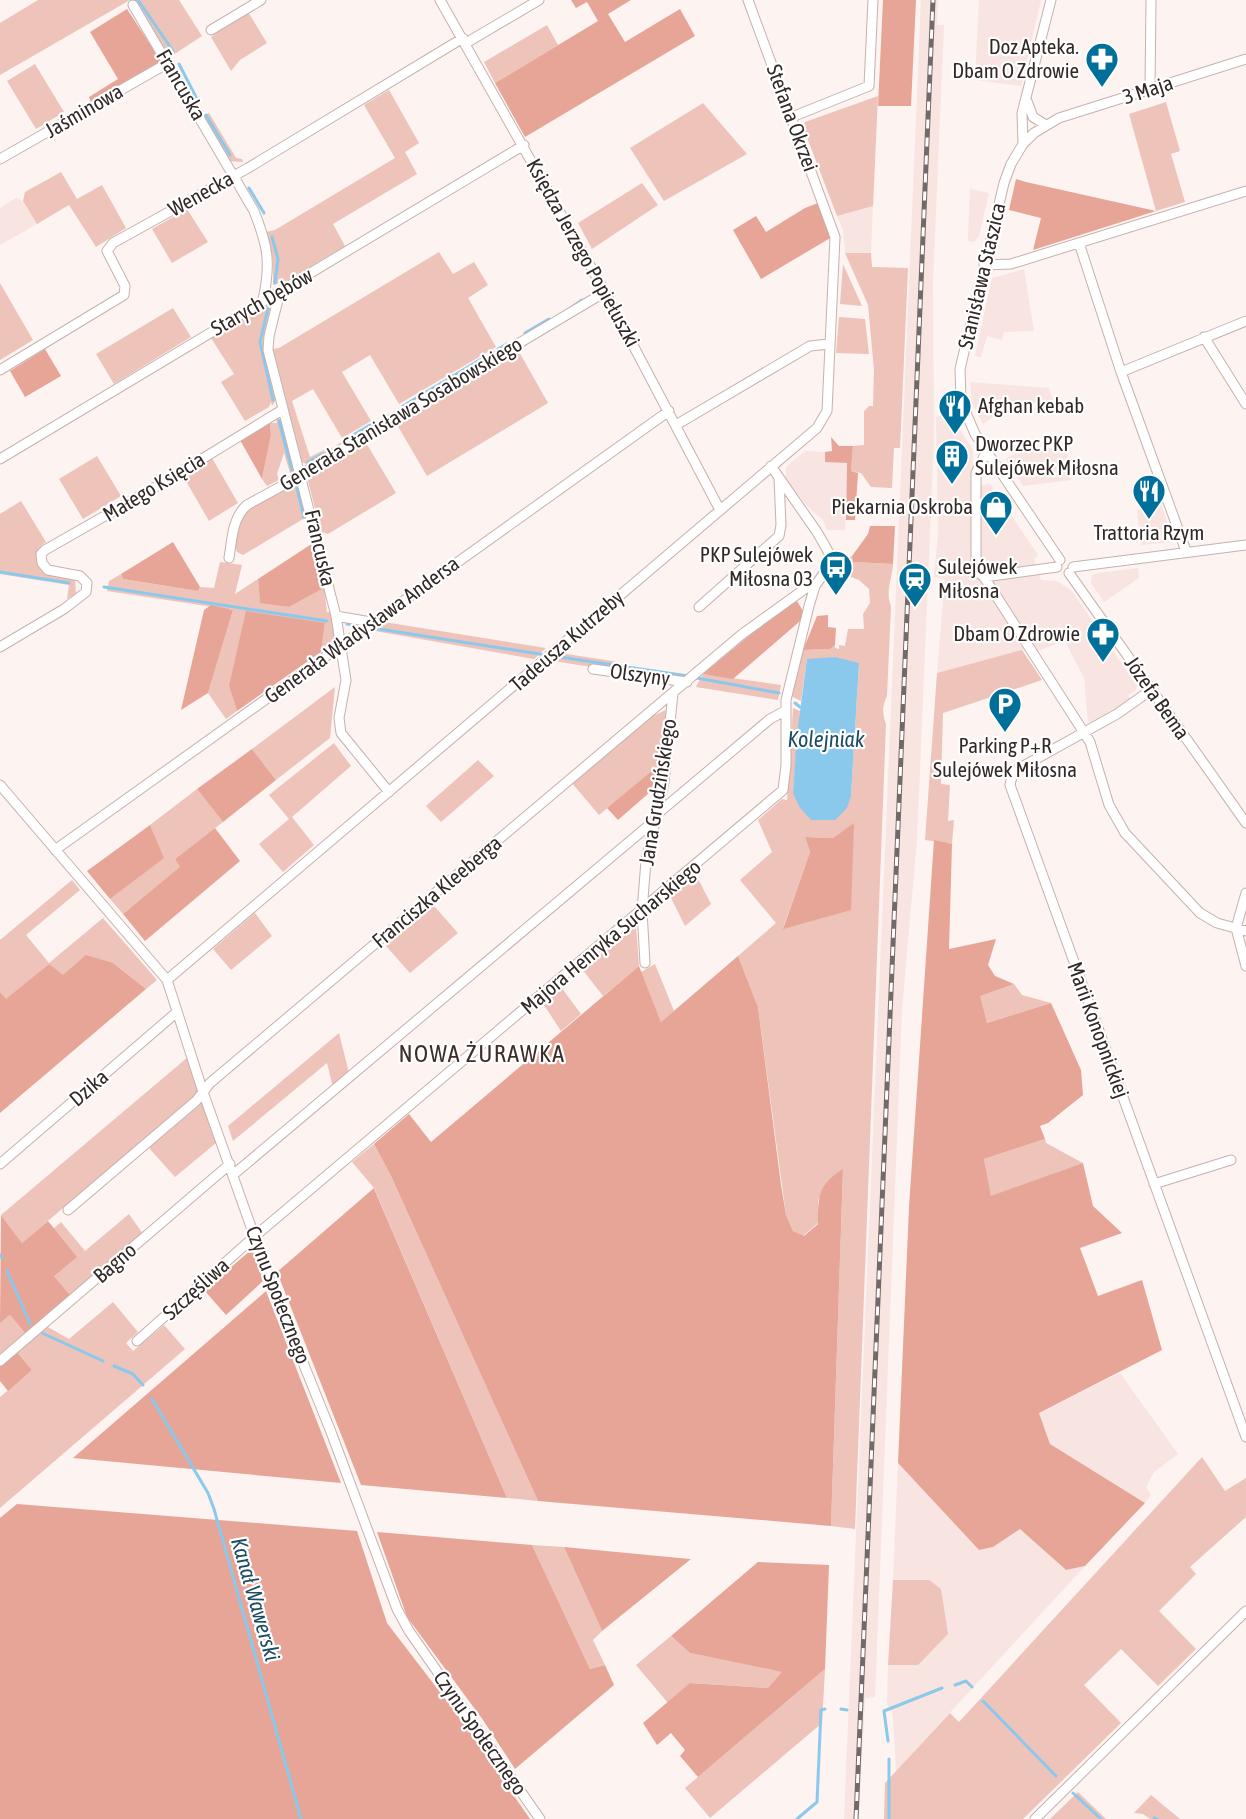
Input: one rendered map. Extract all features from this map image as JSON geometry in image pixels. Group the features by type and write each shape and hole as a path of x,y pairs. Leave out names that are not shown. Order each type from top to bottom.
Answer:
{"street":[{"path":"211,30 261,0"},
{"name":"Księdza Jerzego Popiełuszki","path":"441,0 605,292 720,510"},
{"name":"Wenecka","path":"0,370 124,295 125,286 108,256 107,251 111,245 248,168 464,40 539,0"},
{"name":"Stefana Okrzei","path":"748,0 835,237"},
{"path":"792,117 869,86 873,0"},
{"path":"1023,144 1022,113 1027,101 1051,0"},
{"path":"1150,89 1151,0"},
{"name":"Francuska","path":"133,5 254,211 265,239 269,261 263,300"},
{"name":"3 Maja","path":"1023,144 1046,125 1246,59"},
{"name":"Jaśminowa","path":"0,159 168,63"},
{"path":"1027,101 1032,117 1046,125"},
{"name":"Stanisława Staszica","path":"986,452 967,421 959,382 1004,183 1011,164 1023,144"},
{"name":"Starych Dębów","path":"0,459 524,145"},
{"path":"984,265 1011,264 1246,191"},
{"name":"Tadeusza Kutrzeby","path":"167,980 817,428 825,416 835,237"},
{"path":"1079,243 1121,372 1186,551"},
{"name":"Francuska","path":"280,292 269,336 268,350 282,410 302,475 336,616 345,680 345,698 339,718 341,733 389,792"},
{"name":"Generała Stanisława Sosabowskiego","path":"229,558 240,511 605,292"},
{"path":"1121,372 1246,321"},
{"path":"1204,337 1246,404"},
{"path":"676,425 810,346 829,344"},
{"name":"Małego Księcia","path":"0,647 84,595 87,583 80,576 48,570 40,559 40,554 282,410"},
{"name":"Generała Władysława Andersa","path":"55,850 669,411"},
{"path":"986,452 1059,564"},
{"path":"986,452 976,473 974,565 977,573 984,577 1084,732 1095,752 1109,805 1125,833 1200,913 1217,923 1246,931"},
{"path":"699,607 778,536 782,525 779,478 771,466"},
{"name":"Majora Henryka Sucharskiego","path":"255,1236 783,790 786,765 785,711 816,586 832,560 817,532 779,478"},
{"path":"984,577 1059,564 1068,559 1071,570 1186,551 1246,544 1246,556"},
{"name":"Józefa Bema","path":"1071,570 1151,690 1246,823"},
{"name":"Franciszka Kleeberga","path":"68,1210 203,1092 210,1083 673,693 763,619 806,588 816,586"},
{"path":"336,616 371,622"},
{"name":"Olszyny","path":"593,669 687,682"},
{"name":"Marii Konopnickiej","path":"1151,690 1084,732 1016,770 1010,785 1246,1437"},
{"name":"Jana Grudzińskiego","path":"645,963 642,910 646,861 664,783 673,693"},
{"path":"234,1174 770,719 785,711"},
{"name":"Czynu Społecznego","path":"0,785 167,980 203,1092 255,1236 397,1609 540,1819"},
{"path":"1246,893 1236,928 1246,966"},
{"name":"Dzika","path":"0,1164 177,1012"},
{"path":"1154,1184 1231,1160"},
{"name":"Bagno","path":"0,1361 230,1164"},
{"name":"Szczęśliwa","path":"136,1341 255,1236"},
{"path":"1035,1819 1246,1611"}],"shaded area":[{"path":"38,0 130,0 0,75 0,23"},
{"path":"134,0 179,0 202,36 170,57"},
{"path":"571,0 631,0 608,14 625,42 680,9 695,36 525,137 495,83 598,21 587,2 576,8"},
{"path":"883,0 916,0 911,106 878,106"},
{"path":"921,0 938,0 937,25 944,25 933,281 934,438 917,839 902,1009 875,1697 865,1698 859,1819 844,1819"},
{"path":"979,0 1041,0 1021,86 975,80"},
{"path":"127,9 161,61 91,102 89,97 118,79 90,32"},
{"path":"248,12 267,43 240,60 231,71 211,37"},
{"path":"547,25 558,45 495,83 484,62"},
{"path":"35,64 64,112 36,129 7,81"},
{"path":"389,90 419,143 405,152 417,174 333,224 345,246 286,281 273,285 273,261 266,232 275,230 395,158 364,105"},
{"path":"878,96 873,206 837,216 803,127 805,122"},
{"path":"1166,102 1180,151 1171,154 1185,202 1156,211 1129,114"},
{"path":"703,103 747,154 664,201 630,148"},
{"path":"209,113 236,158 242,159 243,162 228,161 202,116"},
{"path":"61,172 77,199 102,185 126,228 96,247 69,205 37,224 23,201 25,192"},
{"path":"1016,179 1156,211 1033,250 1041,218 1009,210"},
{"path":"642,183 658,205 592,249 578,223"},
{"path":"970,189 989,193 979,236 974,242 968,241"},
{"path":"16,198 23,201 37,224 0,245 0,208"},
{"path":"820,203 832,237 761,279 733,230 756,216 766,232 805,208"},
{"path":"873,206 871,253 845,253 843,230 837,216"},
{"path":"187,209 208,242 172,263 152,229"},
{"path":"439,252 453,274 474,262 488,285 468,298 496,347 399,404 370,355 342,372 371,421 342,438 313,389 292,401 310,457 324,450 326,455 308,465 302,462 273,349 279,348"},
{"path":"845,253 871,253 872,267 908,268 900,448 894,448 892,488 871,487 861,473 851,471 853,446 864,445 864,411 869,406 873,406 874,370 868,305"},
{"path":"843,264 862,306 840,304"},
{"path":"1024,269 1034,331 1004,332 1002,340 987,336 981,357 975,356 992,278"},
{"path":"0,283 33,340 0,360"},
{"path":"273,300 263,341 277,398 272,406 271,402 269,407 245,421 221,382 234,374 211,338"},
{"path":"173,308 191,337 114,384 96,354"},
{"path":"839,317 865,319 869,354 836,353"},
{"path":"45,349 61,376 25,397 10,371"},
{"path":"518,350 548,403 427,476 396,423"},
{"path":"970,382 1049,388 1053,400 1003,407 1003,410 983,424 972,403"},
{"path":"948,412 973,450 973,486 990,484 1038,555 1034,559 1041,580 1057,581 1072,591 1137,686 1135,691 1128,695 1131,700 1091,722 1088,722 1084,678 1065,641 1037,651 1035,647 937,673 945,579 934,577 938,535 936,417"},
{"path":"276,418 281,419 297,471 290,473 284,453 277,474 279,480 267,486 262,479 271,435 270,423 277,423"},
{"path":"270,423 271,435 262,479 240,440"},
{"path":"831,437 839,446 853,446 851,471 858,473 855,520 846,520 847,463 825,462 825,452 832,451"},
{"path":"365,441 396,493 328,534 321,532 308,473"},
{"path":"1066,446 1071,480 1023,486 1006,459 1017,452"},
{"path":"805,451 825,452 826,462 847,463 845,530 827,530 823,520 786,481 786,467"},
{"path":"97,456 121,496 83,519 59,479"},
{"path":"212,458 238,503 209,521 183,476"},
{"path":"297,481 308,516 243,555 237,552 236,531 244,512"},
{"path":"21,501 46,542 38,550 38,562 75,580 76,594 67,599 69,585 0,574 0,514"},
{"path":"1160,501 1174,542 1141,545 1137,510"},
{"path":"870,526 895,526 893,564 853,562 852,556 868,534"},
{"path":"173,542 200,587 198,591 123,579 121,574"},
{"path":"313,543 324,588 289,607 260,603 258,579"},
{"path":"852,556 853,562 893,564 889,590 891,606 887,696 883,710 886,724 855,1529 831,1526 843,1170 818,1200 818,1223 803,1236 793,1231 786,1215 758,1007 738,956 776,923 740,880 772,852 758,820 782,799 787,800 793,708 800,711 793,793 851,796 859,663 807,659 801,701 791,696 803,650 830,649 835,645 835,648 839,649 839,645 845,646 848,629 864,629 863,614 870,603 869,589 859,580 846,575 840,562","holes":["854,824 783,928 810,852 805,837 833,838"]},
{"path":"220,562 242,565 235,594 258,579 260,602 289,607 324,588 327,612 332,613 335,642 321,652 325,623 229,686 237,711 226,719 208,693 233,610 107,591 109,581 121,574 123,579 198,591 200,587 214,588"},
{"path":"1138,568 1139,578 1104,602 1091,583 1092,575 1097,573"},
{"path":"797,601 806,616 733,679 703,674 768,620"},
{"path":"211,605 233,610 208,693 181,710 204,610"},
{"path":"246,611 325,623 321,652 237,711 229,686"},
{"path":"828,615 828,627 836,628 835,645 830,649 803,650 817,616"},
{"path":"384,622 546,648 534,659 375,631"},
{"path":"1022,650 1042,680 943,713 941,784 950,785 948,821 954,820 952,844 925,840 937,673"},
{"path":"560,653 619,662 618,671 553,661"},
{"path":"703,674 781,685 778,700 696,687"},
{"path":"335,687 330,738 276,780 252,749"},
{"path":"666,710 660,764 599,815 571,782 648,718"},
{"path":"334,743 351,766 292,817 314,845 283,872 259,844 289,819 269,795"},
{"path":"252,749 276,780 223,822 197,789"},
{"path":"478,760 494,776 441,822 426,806"},
{"path":"660,764 657,786 618,820 607,808"},
{"path":"197,789 223,822 175,859 181,867 123,914 110,899 163,858 150,825"},
{"path":"854,823 851,910 783,929 810,852 805,837 833,838"},
{"path":"150,825 164,858 110,899 87,871"},
{"path":"215,828 240,861 145,941 123,914 180,867 175,859"},
{"path":"934,840 952,844 949,949 996,939 988,965 995,976 1014,984 980,996 987,1023 1051,1003 1081,1070 1083,1095 1048,1123 1040,1126 1045,1139 984,1159 991,1196 1083,1163 1093,1206 1122,1233 1080,1248 1098,1296 1142,1280 1162,1350 1039,1413 1050,1444 1145,1503 1085,1566 1066,1570 1020,1529 993,1547 979,1550 898,1463 909,1207"},
{"path":"695,873 711,904 685,926 670,896"},
{"path":"72,880 80,890 26,935 49,963 103,918 157,980 146,989 113,963 62,976 49,964 6,1000 0,992 0,940"},
{"path":"434,906 458,933 410,973 386,946"},
{"path":"255,913 272,936 231,970 213,949"},
{"path":"636,926 639,966 603,996 582,969"},
{"path":"86,955 113,963 146,989 0,1113 0,992 6,999 49,964 63,975"},
{"path":"738,956 758,1007 781,1185 786,1215 793,1231 804,1236 818,1224 821,1192 829,1180 843,1169 831,1526 538,1501 391,1176 374,1144 409,1114 431,1142 639,966 661,1022"},
{"path":"655,964 674,1011 661,1022 641,972"},
{"path":"1014,984 1022,995 1051,1003 987,1023 979,996"},
{"path":"561,987 581,1014 561,1031 542,1002"},
{"path":"339,1033 349,1073 333,1088 327,1063 233,1141 228,1126"},
{"path":"188,1057 199,1092 22,1243 1,1215"},
{"path":"202,1103 216,1143 175,1177 149,1148"},
{"path":"1045,1139 1046,1143 1083,1163 991,1197 984,1159"},
{"path":"374,1144 391,1176 538,1501 507,1498 374,1188 352,1162"},
{"path":"374,1188 507,1498 361,1485 277,1272"},
{"path":"129,1214 143,1234 70,1295 54,1276 53,1229 61,1222 85,1251"},
{"path":"1,1215 22,1243 48,1221 77,1257 54,1276 70,1295 25,1333 10,1315 0,1323"},
{"path":"250,1251 255,1254 263,1281 226,1315 204,1290"},
{"path":"266,1291 341,1483 73,1458"},
{"path":"113,1302 138,1332 126,1343 133,1351 164,1325 185,1349 0,1508 0,1397 32,1370 16,1351 46,1326 69,1339"},
{"path":"10,1315 25,1333 0,1354 0,1323"},
{"path":"16,1351 32,1370 8,1391 0,1381 0,1365"},
{"path":"1120,1373 1178,1454 1154,1472 1146,1487 1151,1495 1145,1503 1050,1444 1039,1413"},
{"path":"1202,1457 1225,1491 1246,1478 1246,1517 1190,1567 1196,1574 1159,1611 1196,1649 1158,1686 1121,1649 1084,1685 1121,1723 1023,1819 884,1819 885,1783 950,1713 959,1722"},
{"path":"898,1463 979,1550 993,1547 1020,1528 1065,1570 1085,1566 896,1771 893,1714 887,1704 888,1665 918,1665 929,1580 893,1580"},
{"path":"17,1504 357,1531 387,1623 462,1721 530,1819 0,1819 0,1518"},
{"path":"377,1532 532,1545 590,1669 605,1665 614,1685 515,1769 483,1720 407,1617"},
{"path":"532,1545 564,1547 602,1631 593,1640 605,1665 590,1669"},
{"path":"564,1547 690,1559 691,1559 602,1631"},
{"path":"758,1562 829,1565 825,1669 698,1777 680,1756 685,1750 671,1733 657,1745 643,1723 690,1683 768,1688 782,1672 690,1653 671,1636"},
{"path":"893,1580 929,1580 941,1589 948,1634 918,1665 888,1665"},
{"path":"671,1636 690,1653 783,1672 768,1688 691,1683 668,1703 636,1665"},
{"path":"825,1669 822,1723 710,1818 685,1788"},
{"path":"1078,1792 1106,1819 1050,1819"},
{"path":"1151,1795 1180,1819 1150,1819 1143,1814 1134,1813"}],"water":[{"name":"Kolejniak","path":"835,657 859,663 851,796 847,808 835,820 811,820 800,808 793,793 797,734 807,659"}],"waterway":[{"path":"138,0 173,51"},
{"path":"179,64 198,101"},
{"path":"206,115 230,155"},
{"path":"249,188 264,213"},
{"path":"272,237 278,259 275,283"},
{"path":"572,307 582,300"},
{"path":"268,308 260,342 273,400"},
{"path":"525,333 549,319"},
{"path":"498,349 507,344"},
{"path":"403,406 483,358"},
{"path":"279,421 292,470"},
{"path":"343,441 370,425"},
{"path":"308,462 323,454"},
{"path":"296,484 304,517"},
{"path":"0,572 69,583"},
{"path":"104,587 327,621"},
{"path":"347,624 357,625"},
{"path":"379,629 546,655"},
{"path":"553,656 688,676"},
{"path":"697,678 779,693"},
{"path":"795,703 800,707"},
{"name":"Kanał Wawerski","path":"7,1271 30,1324"},
{"name":"Kanał Wawerski","path":"42,1333 103,1361"},
{"name":"Kanał Wawerski","path":"114,1366 133,1374 143,1385"},
{"name":"Kanał Wawerski","path":"152,1399 208,1493 214,1509 301,1819"},
{"path":"955,1685 966,1681 972,1687"},
{"path":"888,1741 884,1711 942,1688"},
{"path":"983,1701 1056,1776"},
{"path":"797,1819 817,1802 821,1710 825,1709"},
{"path":"841,1709 847,1710"},
{"path":"889,1759 889,1819"},
{"path":"1073,1793 1101,1819"}],"railway":[{"path":"856,1819 933,0"}],"place":[{"name":"Doz Apteka. Dbam O Zdrowie","path":"1102,88"},
{"name":"Afghan kebab","path":"955,435"},
{"name":"Dworzec PKP Sulejówek Miłosna","path":"952,485"},
{"name":"Trattoria Rzym","path":"1149,520"},
{"name":"Piekarnia Oskroba","path":"996,536"},
{"name":"PKP Sulejówek Miłosna 03","path":"836,596"},
{"name":"Sulejówek Miłosna","path":"915,608"},
{"name":"Dbam O Zdrowie","path":"1103,663"},
{"name":"Parking P+R Sulejówek Miłosna","path":"1005,733"}],"district":[{"name":"NOWA ŻURAWKA","path":"482,1054"}]}
